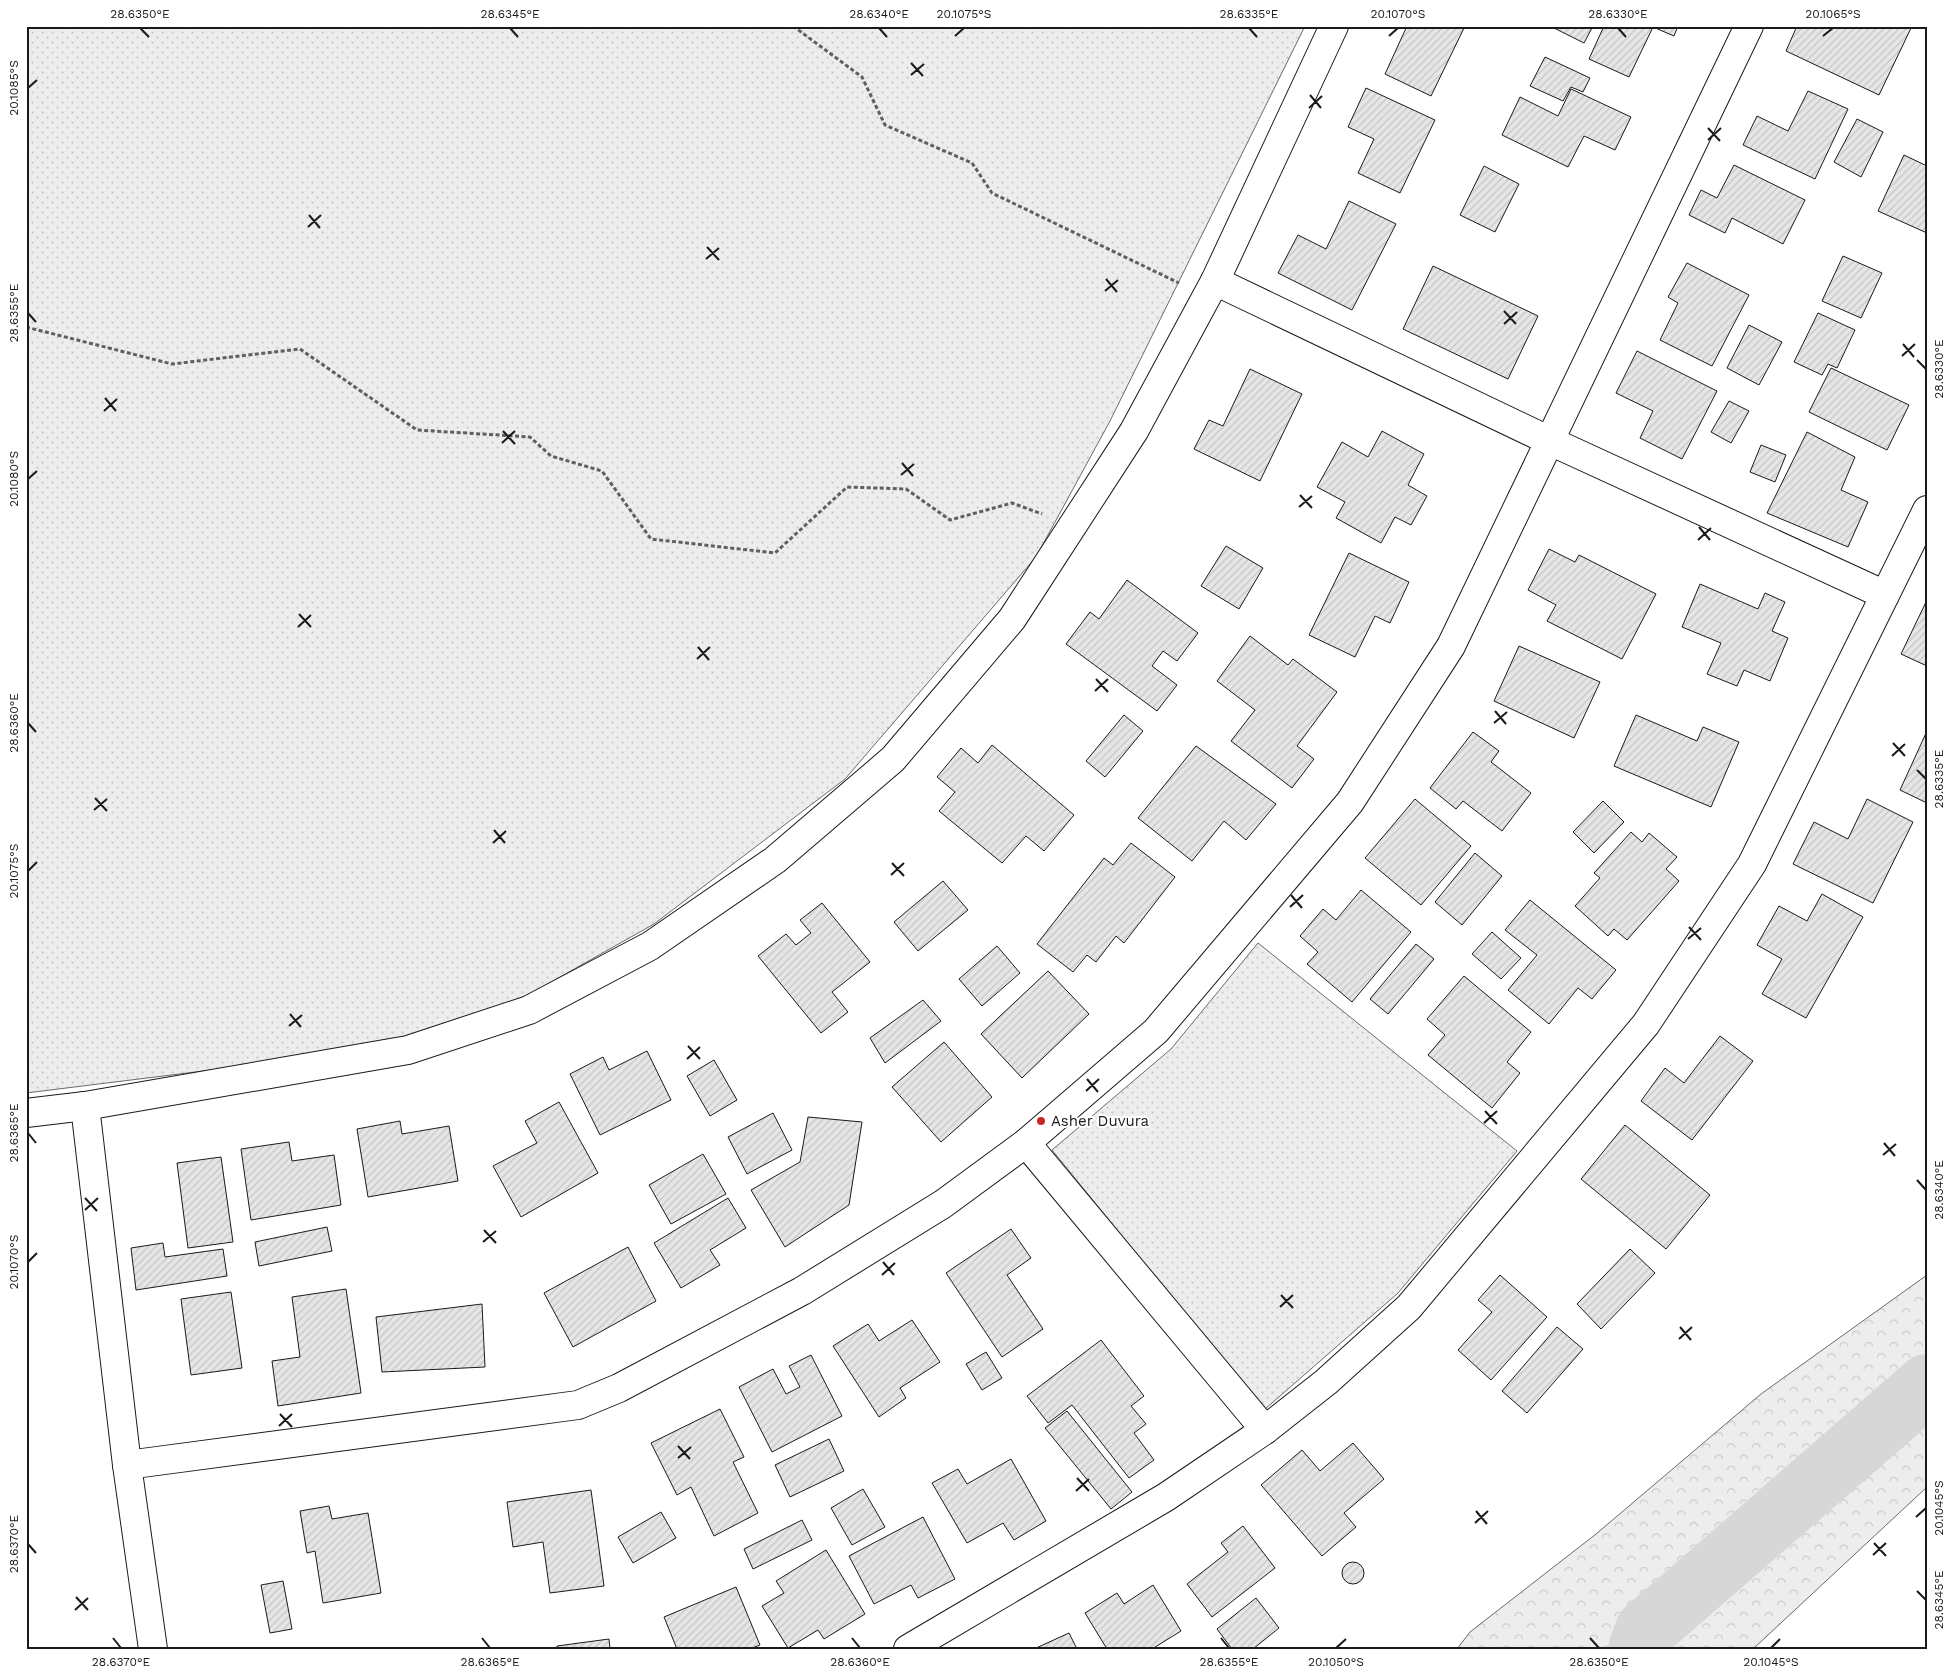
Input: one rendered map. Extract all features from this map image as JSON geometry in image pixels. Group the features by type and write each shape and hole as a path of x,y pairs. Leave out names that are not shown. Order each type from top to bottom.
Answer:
{"street":[{"path":"26,1114 85,1106 408,1050 529,1010 650,946 775,860 892,759 1012,619 1134,431 1210,289 1334,26"},
{"path":"127,1465 578,1405 619,1388 802,1291 943,1204 1026,1143 1156,1031 1350,802 1451,646 1749,26"},
{"path":"1210,289 1550,440 1886,595"},
{"path":"908,1649 1166,1497 1265,1430 1326,1382 1409,1306 1646,1024 1752,864 1927,510"},
{"path":"85,1106 127,1465 153,1649"},
{"path":"1026,1143 1265,1430"}],"path":[{"path":"792,26 862,77 885,125 972,163 992,193 1210,289"},
{"path":"26,328 172,364 300,349 417,430 530,437 551,456 602,471 652,539 775,553 847,487 906,489 950,520 1012,504 1073,526"}],"green space":[{"path":"26,26 1305,26 1110,421 1036,557 845,779 654,924 514,1003 408,1039 244,1066 26,1093"},
{"path":"1258,943 1517,1151 1398,1293 1264,1410 1052,1150 1171,1049"},
{"path":"1927,1275 1927,1487 1753,1649 1457,1649 1470,1632 1596,1534 1761,1394"}],"building":[{"path":"1407,26 1465,26 1431,96 1385,74"},
{"path":"1550,26 1593,26 1584,43"},
{"path":"1604,26 1678,26 1674,36 1653,27 1629,77 1589,59"},
{"path":"1797,26 1912,26 1879,95 1786,51"},
{"path":"1545,57 1590,78 1583,92 1571,87 1563,101 1530,86"},
{"path":"1366,88 1435,120 1400,193 1358,173 1374,139 1348,127"},
{"path":"1571,89 1631,117 1615,150 1584,136 1568,167 1502,135 1520,97 1558,116"},
{"path":"1808,91 1848,109 1815,179 1743,145 1757,116 1788,131"},
{"path":"1857,119 1883,132 1861,177 1834,162"},
{"path":"1904,155 1927,166 1927,233 1878,211"},
{"path":"1734,165 1805,200 1783,244 1732,218 1725,233 1689,215 1701,190 1717,198"},
{"path":"1484,166 1519,184 1495,232 1460,215"},
{"path":"1349,201 1396,224 1352,310 1278,273 1298,235 1326,249"},
{"path":"1843,256 1882,273 1861,318 1822,301"},
{"path":"1687,263 1749,295 1712,366 1660,340 1678,303 1668,297"},
{"path":"1433,266 1538,316 1508,379 1403,329"},
{"path":"1818,313 1855,330 1837,368 1828,364 1822,375 1794,362"},
{"path":"1749,325 1782,342 1759,385 1727,368"},
{"path":"1637,351 1717,391 1682,459 1640,438 1653,411 1616,393"},
{"path":"1831,368 1909,405 1887,450 1809,412"},
{"path":"1250,369 1302,394 1260,481 1194,449 1209,420 1223,426"},
{"path":"1729,401 1749,411 1731,443 1711,432"},
{"path":"1382,431 1424,454 1408,485 1427,496 1411,525 1395,517 1381,543 1336,518 1345,502 1317,487 1342,442 1368,457"},
{"path":"1807,432 1855,457 1841,490 1868,502 1848,547 1767,513"},
{"path":"1761,445 1786,455 1775,482 1750,472"},
{"path":"1226,546 1263,568 1239,609 1201,586"},
{"path":"1549,549 1575,562 1579,555 1656,594 1622,659 1547,621 1556,605 1528,590"},
{"path":"1349,553 1409,582 1390,623 1375,616 1355,657 1309,635"},
{"path":"1127,580 1198,633 1177,661 1163,651 1152,666 1177,685 1157,711 1066,644 1090,612 1099,619"},
{"path":"1700,584 1758,609 1765,593 1785,602 1772,631 1788,638 1770,681 1744,670 1737,686 1707,674 1721,643 1682,627"},
{"path":"1927,602 1927,666 1901,654"},
{"path":"1250,636 1288,665 1293,659 1337,692 1297,746 1314,759 1292,788 1231,741 1255,710 1217,681"},
{"path":"1519,646 1600,682 1574,738 1494,701"},
{"path":"1124,715 1143,731 1105,777 1086,761"},
{"path":"1636,715 1697,741 1703,727 1739,742 1711,807 1614,766"},
{"path":"1927,731 1927,803 1900,790"},
{"path":"1473,732 1499,751 1491,762 1531,793 1502,831 1463,801 1456,809 1430,788"},
{"path":"992,745 1074,815 1044,851 1026,836 1002,863 939,811 955,792 937,777 961,748 978,763"},
{"path":"1196,746 1276,804 1246,840 1224,821 1192,861 1138,818"},
{"path":"1415,799 1471,846 1421,905 1365,858"},
{"path":"1867,799 1913,822 1873,903 1793,864 1814,822 1848,839"},
{"path":"1603,801 1624,822 1594,853 1573,832"},
{"path":"1631,832 1642,842 1649,833 1677,857 1666,869 1679,881 1627,940 1614,929 1608,936 1575,906 1600,878 1594,873"},
{"path":"1131,843 1175,877 1124,943 1116,936 1096,962 1087,955 1073,972 1037,944 1104,858 1113,865"},
{"path":"1475,853 1502,876 1462,925 1435,902"},
{"path":"943,881 968,910 918,951 894,922"},
{"path":"1361,890 1411,932 1352,1002 1307,964 1318,952 1300,936 1323,909 1336,920"},
{"path":"1822,894 1863,917 1806,1018 1762,994 1782,959 1757,945 1779,906 1807,921"},
{"path":"1530,900 1616,970 1592,999 1578,988 1549,1024 1508,990 1537,955 1505,930"},
{"path":"822,903 870,962 832,992 848,1012 821,1033 758,956 786,934 796,945 811,933 800,920"},
{"path":"1492,932 1521,958 1501,979 1472,954"},
{"path":"1416,944 1434,959 1388,1014 1370,999"},
{"path":"997,946 1020,973 982,1006 959,979"},
{"path":"1048,971 1089,1014 1022,1078 981,1034"},
{"path":"1464,976 1531,1032 1507,1062 1520,1073 1492,1108 1428,1055 1445,1035 1427,1019"},
{"path":"923,1000 941,1021 885,1063 870,1038"},
{"path":"1720,1036 1753,1061 1692,1140 1641,1101 1665,1068 1684,1083"},
{"path":"944,1042 992,1097 941,1142 892,1087"},
{"path":"647,1051 671,1100 600,1135 570,1074 603,1057 609,1070"},
{"path":"714,1060 737,1100 710,1116 687,1076"},
{"path":"559,1102 598,1173 521,1217 493,1166 537,1143 525,1121"},
{"path":"773,1113 792,1150 747,1174 728,1137"},
{"path":"808,1117 862,1122 849,1205 785,1247 751,1190 800,1162"},
{"path":"400,1121 402,1134 449,1126 458,1181 368,1197 357,1129"},
{"path":"1625,1125 1710,1195 1666,1249 1581,1179"},
{"path":"289,1142 292,1161 334,1155 341,1205 251,1220 241,1149"},
{"path":"703,1154 726,1194 671,1224 649,1185"},
{"path":"221,1157 233,1242 188,1248 177,1163"},
{"path":"728,1198 746,1228 710,1250 720,1265 681,1288 654,1243"},
{"path":"327,1227 332,1251 259,1266 255,1242"},
{"path":"1011,1229 1031,1258 1007,1275 1043,1329 1002,1357 946,1273"},
{"path":"163,1243 165,1257 223,1249 227,1276 136,1290 131,1248"},
{"path":"628,1247 656,1301 573,1347 544,1293"},
{"path":"1630,1249 1655,1273 1601,1329 1577,1304"},
{"path":"1500,1275 1547,1317 1491,1380 1458,1350 1492,1312 1478,1300"},
{"path":"346,1289 361,1393 278,1406 272,1361 300,1357 292,1297"},
{"path":"231,1292 242,1368 191,1375 181,1299"},
{"path":"482,1304 485,1367 382,1372 376,1317"},
{"path":"912,1320 940,1362 900,1388 906,1398 879,1417 833,1346 868,1324 879,1341"},
{"path":"1557,1327 1583,1349 1527,1413 1502,1391"},
{"path":"1101,1340 1144,1396 1131,1406 1146,1424 1134,1433 1154,1460 1129,1478 1072,1405 1048,1423 1027,1396"},
{"path":"986,1352 1002,1378 982,1390 966,1364"},
{"path":"811,1355 842,1416 772,1452 739,1387 773,1369 786,1394 800,1387 789,1366"},
{"path":"720,1409 744,1457 733,1462 758,1513 714,1536 691,1487 677,1495 651,1443"},
{"path":"1067,1411 1132,1492 1111,1509 1045,1428"},
{"path":"829,1439 844,1471 790,1497 775,1465"},
{"path":"1353,1443 1384,1479 1344,1513 1356,1527 1322,1556 1261,1485 1302,1450 1320,1471"},
{"path":"1011,1459 1046,1521 1014,1540 1003,1523 967,1543 932,1483 958,1469 967,1484"},
{"path":"863,1489 885,1527 852,1545 831,1508"},
{"path":"591,1490 604,1586 550,1593 543,1542 513,1547 507,1502"},
{"path":"329,1506 332,1519 368,1513 381,1593 323,1603 315,1551 307,1553 300,1511"},
{"path":"661,1512 676,1538 633,1563 618,1537"},
{"path":"923,1517 955,1579 918,1598 911,1585 874,1604 849,1556"},
{"path":"802,1520 812,1540 753,1569 744,1549"},
{"path":"1243,1526 1275,1568 1212,1617 1187,1584 1228,1552 1221,1543"},
{"path":"826,1550 865,1614 824,1639 818,1630 788,1648 762,1606 784,1593 776,1581"},
{"path":"1353,1562 1361,1565 1364,1573 1361,1581 1353,1584 1345,1581 1342,1573 1345,1565"},
{"path":"283,1581 292,1629 270,1633 261,1585"},
{"path":"1153,1585 1181,1631 1152,1649 1107,1649 1085,1613 1117,1593 1124,1604"},
{"path":"736,1587 760,1645 750,1649 677,1649 664,1617"},
{"path":"1256,1598 1279,1628 1253,1649 1232,1649 1217,1629"},
{"path":"1069,1633 1077,1649 1034,1649"},
{"path":"609,1639 610,1649 557,1649 557,1646"}],"waterway":[{"path":"1639,1649 1646,1630 1927,1385"}],"place":[{"name":"Asher Duvura","path":"1041,1121"}]}
